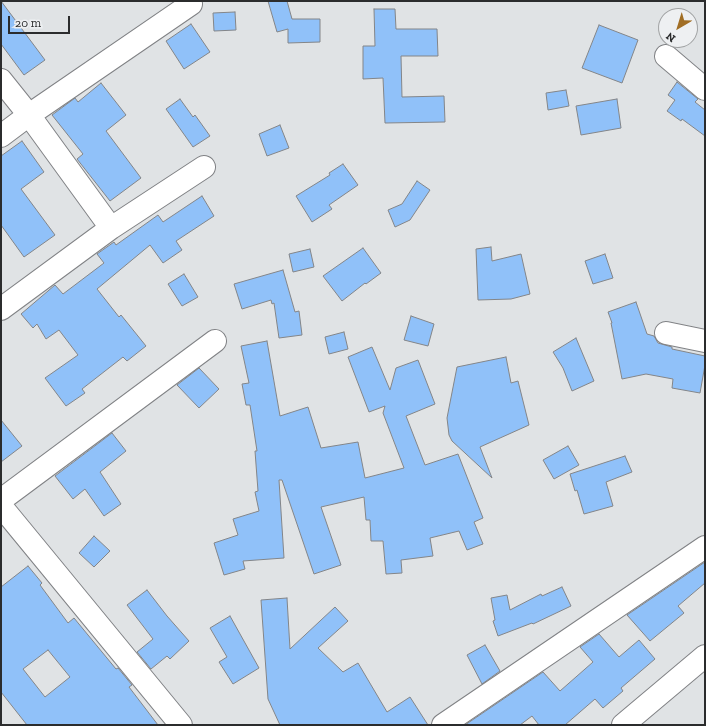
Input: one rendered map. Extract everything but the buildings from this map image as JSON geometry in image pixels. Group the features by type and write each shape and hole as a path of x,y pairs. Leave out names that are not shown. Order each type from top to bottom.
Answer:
{"street":[{"path":"1,136 29,115 191,4"},
{"path":"666,56 705,89"},
{"path":"1,80 29,115 111,228"},
{"path":"1,309 111,228 204,167"},
{"path":"666,333 705,341"},
{"path":"1,500 215,341"},
{"path":"1,506 181,725"},
{"path":"443,725 705,547"},
{"path":"623,725 705,656"}]}
